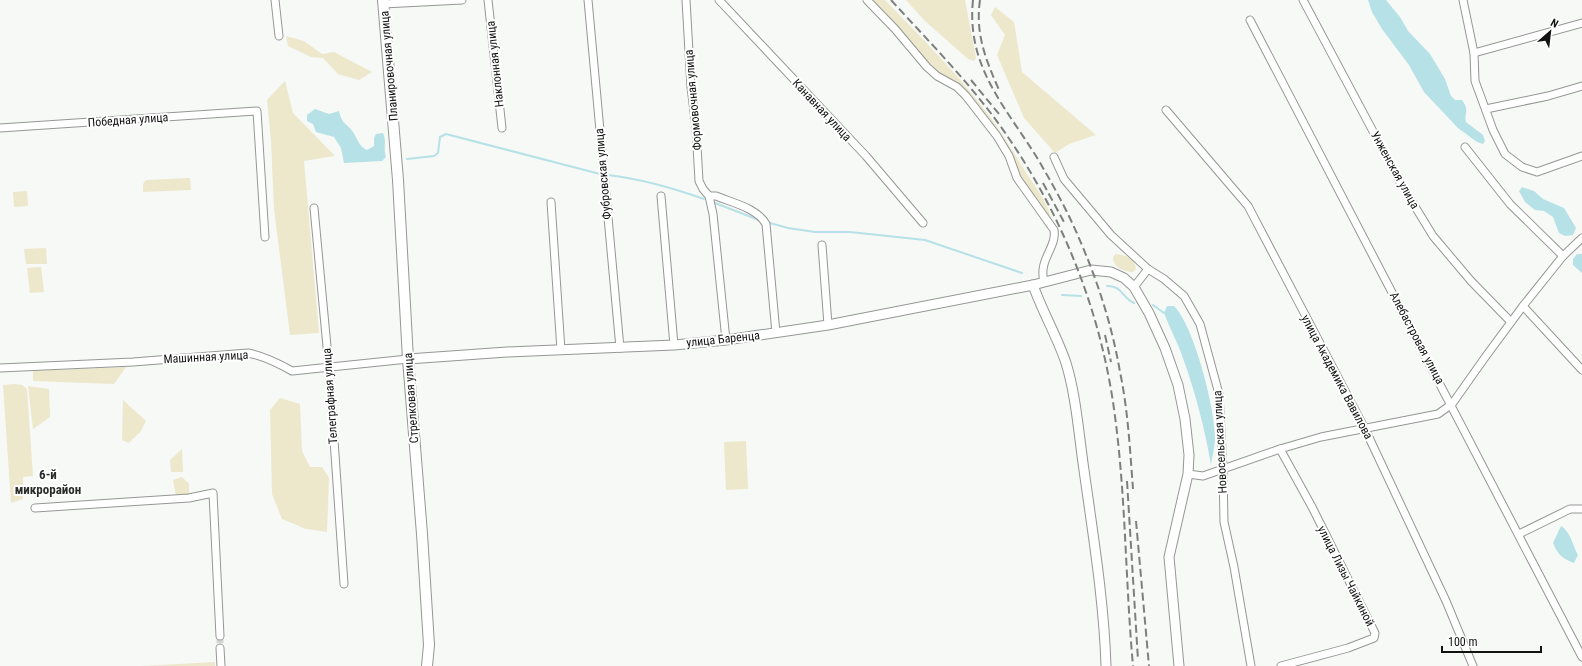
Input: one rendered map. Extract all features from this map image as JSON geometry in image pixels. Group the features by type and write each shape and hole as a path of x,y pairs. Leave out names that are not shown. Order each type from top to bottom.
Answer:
{"main road":[{"name":"Планировочная улица","path":"383,2 395,132"},
{"name":"Стрелковая улица","path":"395,132 408,359 429,645 427,665"}],"street":[{"path":"275,0 279,36"},
{"path":"383,2 462,0"},
{"name":"Наклонная улица","path":"488,0 502,128"},
{"name":"Фубровская улица","path":"588,0 620,348"},
{"name":"Формовочная улица","path":"686,0 691,87 696,128 699,181 709,196 726,340"},
{"name":"Канавная улица","path":"719,0 866,156 923,223"},
{"path":"867,0 895,29 927,67 937,76 957,87 966,96 997,136 1009,156 1017,178 1054,230 1055,236 1043,266 1044,282"},
{"name":"Унженская улица","path":"1303,0 1400,182 1433,236 1471,281 1511,322"},
{"path":"1463,0 1474,53 1475,81 1493,130 1505,154 1522,167 1536,172 1582,156"},
{"name":"Алебастровая улица","path":"1250,20 1452,404 1582,657"},
{"path":"1474,53 1582,23"},
{"path":"1486,109 1548,96 1582,86"},
{"name":"улица Академика Вавилова","path":"1166,110 1248,206 1262,236 1365,429 1446,601 1473,666"},
{"name":"Победная улица","path":"0,128 256,111 265,237"},
{"path":"1465,148 1510,204 1563,256"},
{"name":"Новосельская улица","path":"1054,157 1064,179 1111,235 1148,269 1164,278 1184,296 1200,324 1219,394 1224,522 1234,567 1251,666"},
{"path":"661,196 674,345"},
{"path":"709,196 716,196 757,213 766,224 776,333"},
{"path":"551,202 561,350"},
{"name":"Телеграфная улица","path":"314,208 329,368 344,584"},
{"path":"1188,474 1203,476 1280,449 1321,437 1438,414 1452,404 1523,306 1563,256 1582,238"},
{"path":"822,245 828,325"},
{"path":"1148,269 1134,287 1149,313 1165,348 1178,385 1185,420 1189,455 1188,474 1169,557 1179,666"},
{"name":"улица Баренца","path":"408,359 507,352 674,345 726,340 828,325 1033,285 1091,270 1111,272 1124,278 1134,287"},
{"path":"1033,285 1041,307 1060,347 1068,372 1074,404 1099,580 1106,666"},
{"path":"1523,306 1582,370"},
{"name":"Машинная улица","path":"0,368 133,362 248,353 277,362 292,371 408,359"},
{"name":"улица Лизы Чайкиной","path":"1280,449 1312,507 1375,633 1374,638 1348,648 1281,666"},
{"path":"35,508 189,498 213,493 220,636"},
{"path":"1519,534 1570,509 1582,509"},
{"path":"220,648 221,666"}],"shaded area":[{"path":"870,0 885,0 940,57 979,102 1000,131 1042,197 1049,211 1052,225 1018,174 988,121 923,60"},
{"path":"906,0 965,0 976,58 974,61 968,59 925,21"},
{"path":"995,7 1014,22 1022,72 1096,135 1069,144 1055,153 1024,118 997,55 1005,35 991,15"},
{"path":"286,36 304,41 322,54 334,52 372,72 359,80 338,74 323,58 311,57 288,46"},
{"path":"285,81 293,113 335,156 304,161 319,333 290,335 274,209 271,141 267,100"},
{"path":"190,178 191,190 143,192 143,184 146,180"},
{"path":"27,191 28,206 14,207 13,192"},
{"path":"46,248 47,264 26,264 24,249"},
{"path":"1116,254 1123,255 1132,260 1136,269 1133,272 1130,272 1117,266 1113,261 1113,257"},
{"path":"41,267 44,292 30,293 27,268"},
{"path":"126,367 114,384 33,381 33,371"},
{"path":"3,385 22,385 27,389 33,476 23,477 23,499 11,503"},
{"path":"28,386 49,389 50,417 33,429"},
{"path":"280,398 300,404 302,451 310,467 322,467 329,478 327,532 306,529 282,519 272,494 270,410"},
{"path":"123,400 146,421 141,431 129,443 122,440"},
{"path":"746,441 748,489 726,490 724,442"},
{"path":"182,449 183,472 171,472 170,460"},
{"path":"182,477 189,484 189,498 176,496 173,480"},
{"path":"215,662 215,666 142,666"}],"water":[{"path":"1368,0 1386,0 1400,17 1408,31 1430,54 1445,79 1451,96 1455,100 1462,100 1466,109 1466,122 1483,135 1485,141 1483,144 1477,142 1458,128 1424,92 1409,65 1382,29 1372,12"},
{"path":"315,109 329,114 339,111 343,121 351,129 360,145 367,150 374,146 374,138 376,134 383,133 385,139 386,157 382,161 344,163 341,148 334,137 316,132 313,124 307,121 307,115"},
{"path":"1522,187 1534,191 1543,199 1564,208 1576,228 1573,235 1565,236 1559,233 1553,217 1544,211 1535,210 1525,202 1519,191"},
{"path":"1577,254 1582,254 1582,273 1573,265 1573,259"},
{"path":"1167,306 1174,306 1182,316 1196,349 1202,368 1214,425 1215,441 1211,465 1203,426 1192,387 1182,355 1164,313"},
{"path":"1561,526 1567,531 1578,555 1574,563 1561,556 1553,543"}],"waterway":[{"path":"407,159 434,156 438,153 440,137 446,134 600,174"},
{"path":"608,175 657,184 704,199"},
{"path":"715,203 759,220"},
{"path":"770,223 788,228 815,232 850,232 925,240 1022,273"},
{"path":"1107,286 1116,288 1134,303"},
{"path":"1062,295 1081,296"},
{"path":"1153,305 1164,313"}],"tunnel":[{"path":"220,636 220,648"}],"railway":[{"path":"891,0 968,85 997,121 1029,170 1062,233 1076,265 1098,333 1107,367 1113,402 1123,501 1133,666"},
{"path":"973,0 973,24 976,46 982,67 1002,105 1055,188 1074,226 1098,286 1113,337 1123,386 1133,489"},
{"path":"980,0 980,36 986,57 999,90"},
{"path":"971,80 999,114"},
{"path":"1043,183 1064,222"},
{"path":"1105,335 1111,362"},
{"path":"1127,481 1138,660"},
{"path":"1136,521 1149,666"}],"district":[{"name":"6-й микрорайон","path":"48,482"}]}
